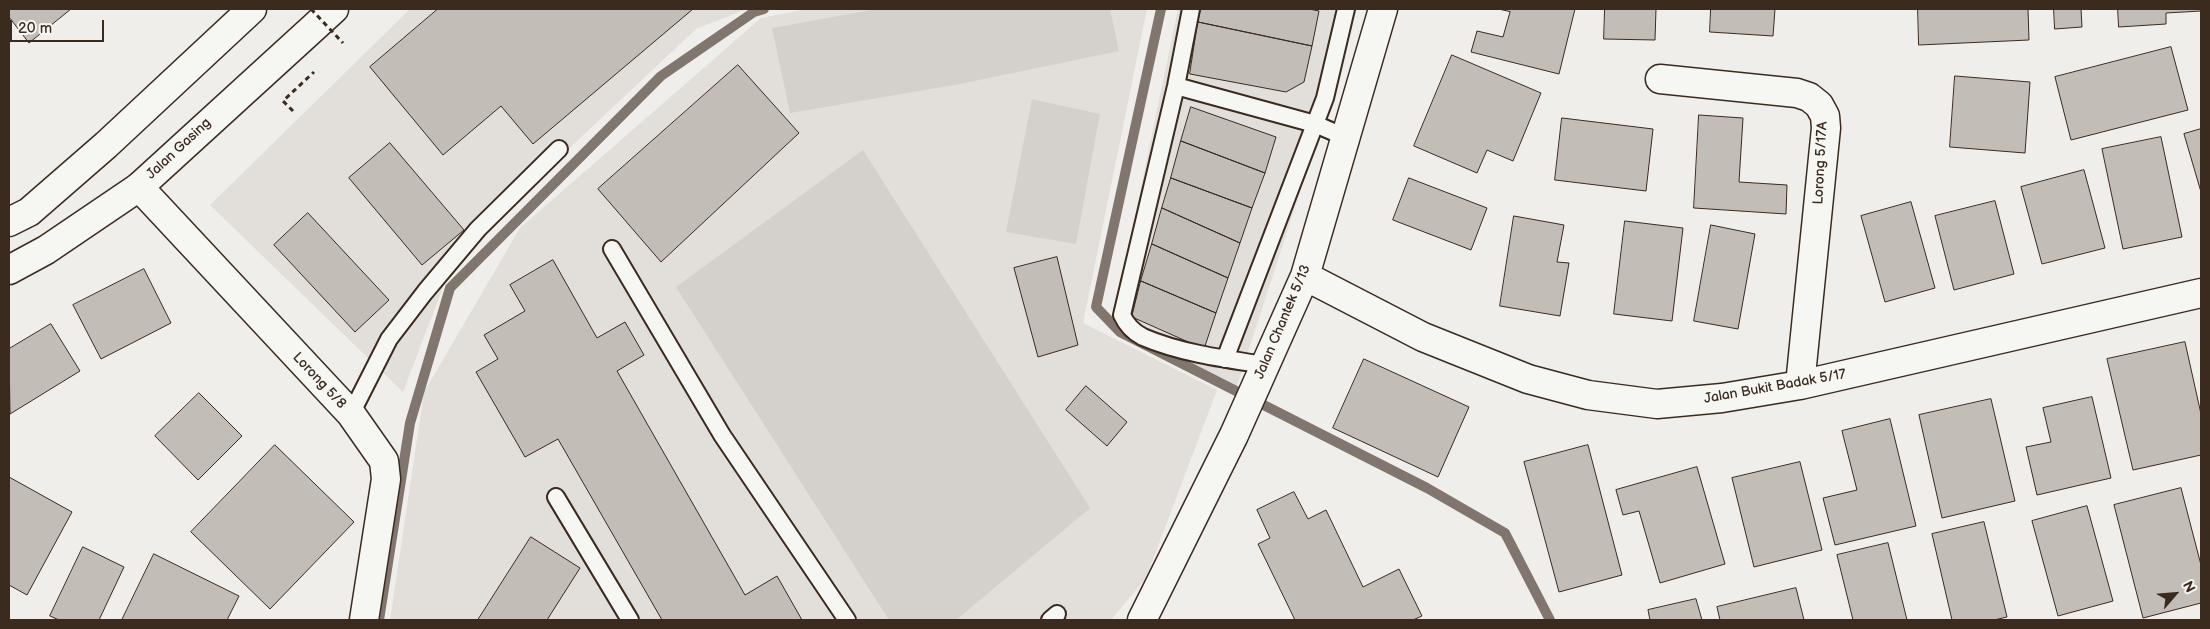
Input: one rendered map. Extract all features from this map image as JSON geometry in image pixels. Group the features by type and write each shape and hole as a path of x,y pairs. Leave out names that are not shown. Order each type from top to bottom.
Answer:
{"street":[{"path":"9,222 29,212 106,145 252,9"},
{"name":"Jalan Gasing","path":"9,270 46,250 139,187 334,9"},
{"name":"Jalan Chantek 5/13","path":"1142,620 1234,435 1305,276 1383,9"},
{"name":"Lorong 5/17A","path":"1660,78 1798,93 1809,97 1819,105 1825,116 1824,159 1800,385"},
{"name":"Lorong 5/8","path":"139,187 351,414 380,453 387,470 364,620"},
{"name":"Jalan Bukit Badak 5/17","path":"1305,276 1423,337 1528,379 1588,395 1656,404 1722,398 1800,385 2201,293"}],"lane":[{"path":"1191,9 1176,86 1122,315 1126,324 1142,336 1225,359 1265,365"},
{"path":"1225,359 1325,98 1346,9"},
{"path":"1176,86 1315,124 1345,137"},
{"path":"351,414 389,339 425,292 478,229 559,149"},
{"path":"612,249 722,435 847,620"},
{"path":"556,496 630,620"}],"path":[{"path":"311,9 343,43"},
{"path":"284,100 293,110"}],"shaded area":[{"path":"410,9 747,9 696,29 455,256 403,392 210,205"},
{"path":"807,9 1147,9 1083,323 1217,390 1146,578 1111,620 390,620 424,392 520,228 761,18"},
{"path":"877,9 1110,9 1119,51 960,84 790,113 772,28"},
{"path":"1178,9 1355,9 1346,50 1237,386 1113,322"},
{"path":"1032,99 1100,114 1076,244 1006,232"},
{"path":"863,150 1090,508 956,620 889,620 676,287"}],"building":[{"path":"9,9 71,9 29,43 9,17"},
{"path":"438,9 693,9 533,144 501,106 443,155 370,67"},
{"path":"1201,9 1309,9 1319,11 1312,46 1198,22"},
{"path":"1499,9 1575,9 1559,74 1471,52 1477,31 1503,37 1510,12"},
{"path":"1605,9 1656,9 1655,40 1604,39"},
{"path":"1711,9 1775,9 1773,36 1710,32"},
{"path":"1918,9 2028,9 2029,40 1919,45"},
{"path":"2054,9 2081,9 2082,27 2055,29"},
{"path":"2118,9 2201,9 2201,11 2166,13 2166,24 2119,27"},
{"path":"1198,22 1312,46 1304,82 1286,92 1190,74"},
{"path":"2171,47 2188,110 2071,140 2055,77"},
{"path":"1452,55 1541,93 1513,161 1487,150 1477,173 1414,146"},
{"path":"738,65 799,133 661,262 598,189"},
{"path":"1955,76 2030,82 2025,153 1950,147"},
{"path":"1191,107 1276,137 1265,173 1181,141"},
{"path":"1699,115 1743,118 1739,182 1787,185 1786,214 1694,208"},
{"path":"1562,118 1653,129 1646,191 1555,180"},
{"path":"2201,129 2201,192 2184,134"},
{"path":"2161,137 2182,237 2123,249 2102,149"},
{"path":"1181,141 1265,173 1252,208 1171,178"},
{"path":"390,143 464,230 422,265 349,178"},
{"path":"2084,170 2105,248 2042,264 2021,187"},
{"path":"1171,178 1252,208 1240,243 1162,208"},
{"path":"1409,178 1487,208 1471,250 1393,220"},
{"path":"1995,201 2014,274 1954,290 1935,216"},
{"path":"1911,202 1935,288 1885,302 1861,216"},
{"path":"1162,208 1240,243 1228,278 1152,244"},
{"path":"308,213 389,300 355,332 274,245"},
{"path":"1514,216 1564,225 1557,262 1569,263 1560,316 1500,306"},
{"path":"1625,221 1683,228 1672,321 1614,314"},
{"path":"1711,225 1755,234 1738,329 1694,321"},
{"path":"1152,244 1228,278 1216,313 1141,281"},
{"path":"1057,257 1078,345 1038,357 1014,268"},
{"path":"553,260 597,338 625,322 644,355 617,371 745,595 777,576 802,620 662,620 558,439 525,457 476,372 498,359 484,335 525,311 510,285"},
{"path":"144,269 171,323 101,359 73,305"},
{"path":"1141,281 1216,313 1204,349 1132,317"},
{"path":"51,324 80,371 10,414 9,349"},
{"path":"2185,342 2201,414 2201,455 2133,470 2107,359"},
{"path":"1364,359 1469,407 1438,477 1333,428"},
{"path":"1086,386 1127,422 1107,446 1066,410"},
{"path":"199,393 242,436 198,480 155,436"},
{"path":"2092,397 2111,478 2037,495 2026,447 2051,442 2043,408"},
{"path":"1991,399 2015,501 1942,518 1919,415"},
{"path":"1890,419 1916,526 1835,545 1823,498 1857,490 1842,431"},
{"path":"275,445 354,522 270,609 191,532"},
{"path":"1588,445 1622,575 1559,592 1524,462"},
{"path":"1800,462 1822,550 1754,567 1732,478"},
{"path":"1697,467 1725,564 1660,583 1639,511 1623,515 1616,490"},
{"path":"9,477 72,512 27,595 9,585"},
{"path":"2181,488 2201,565 2201,603 2143,618 2114,505"},
{"path":"1294,492 1308,519 1326,510 1363,587 1399,569 1422,616 1413,620 1295,620 1258,544 1270,538 1257,510"},
{"path":"2087,506 2113,601 2058,616 2032,521"},
{"path":"1984,522 2007,617 1994,620 1952,620 1932,534"},
{"path":"531,537 580,568 547,620 478,620"},
{"path":"1888,543 1907,620 1853,620 1837,555"},
{"path":"83,547 124,567 99,620 59,620 50,616"},
{"path":"154,554 239,596 227,620 122,620"},
{"path":"1796,588 1804,620 1720,620 1717,607"},
{"path":"1696,599 1702,620 1650,620 1648,610"}],"waterway":[{"path":"379,620 410,423 450,288 661,76 754,12 764,9"},
{"path":"1161,9 1096,307 1120,332 1427,488 1505,533 1550,620"}]}
